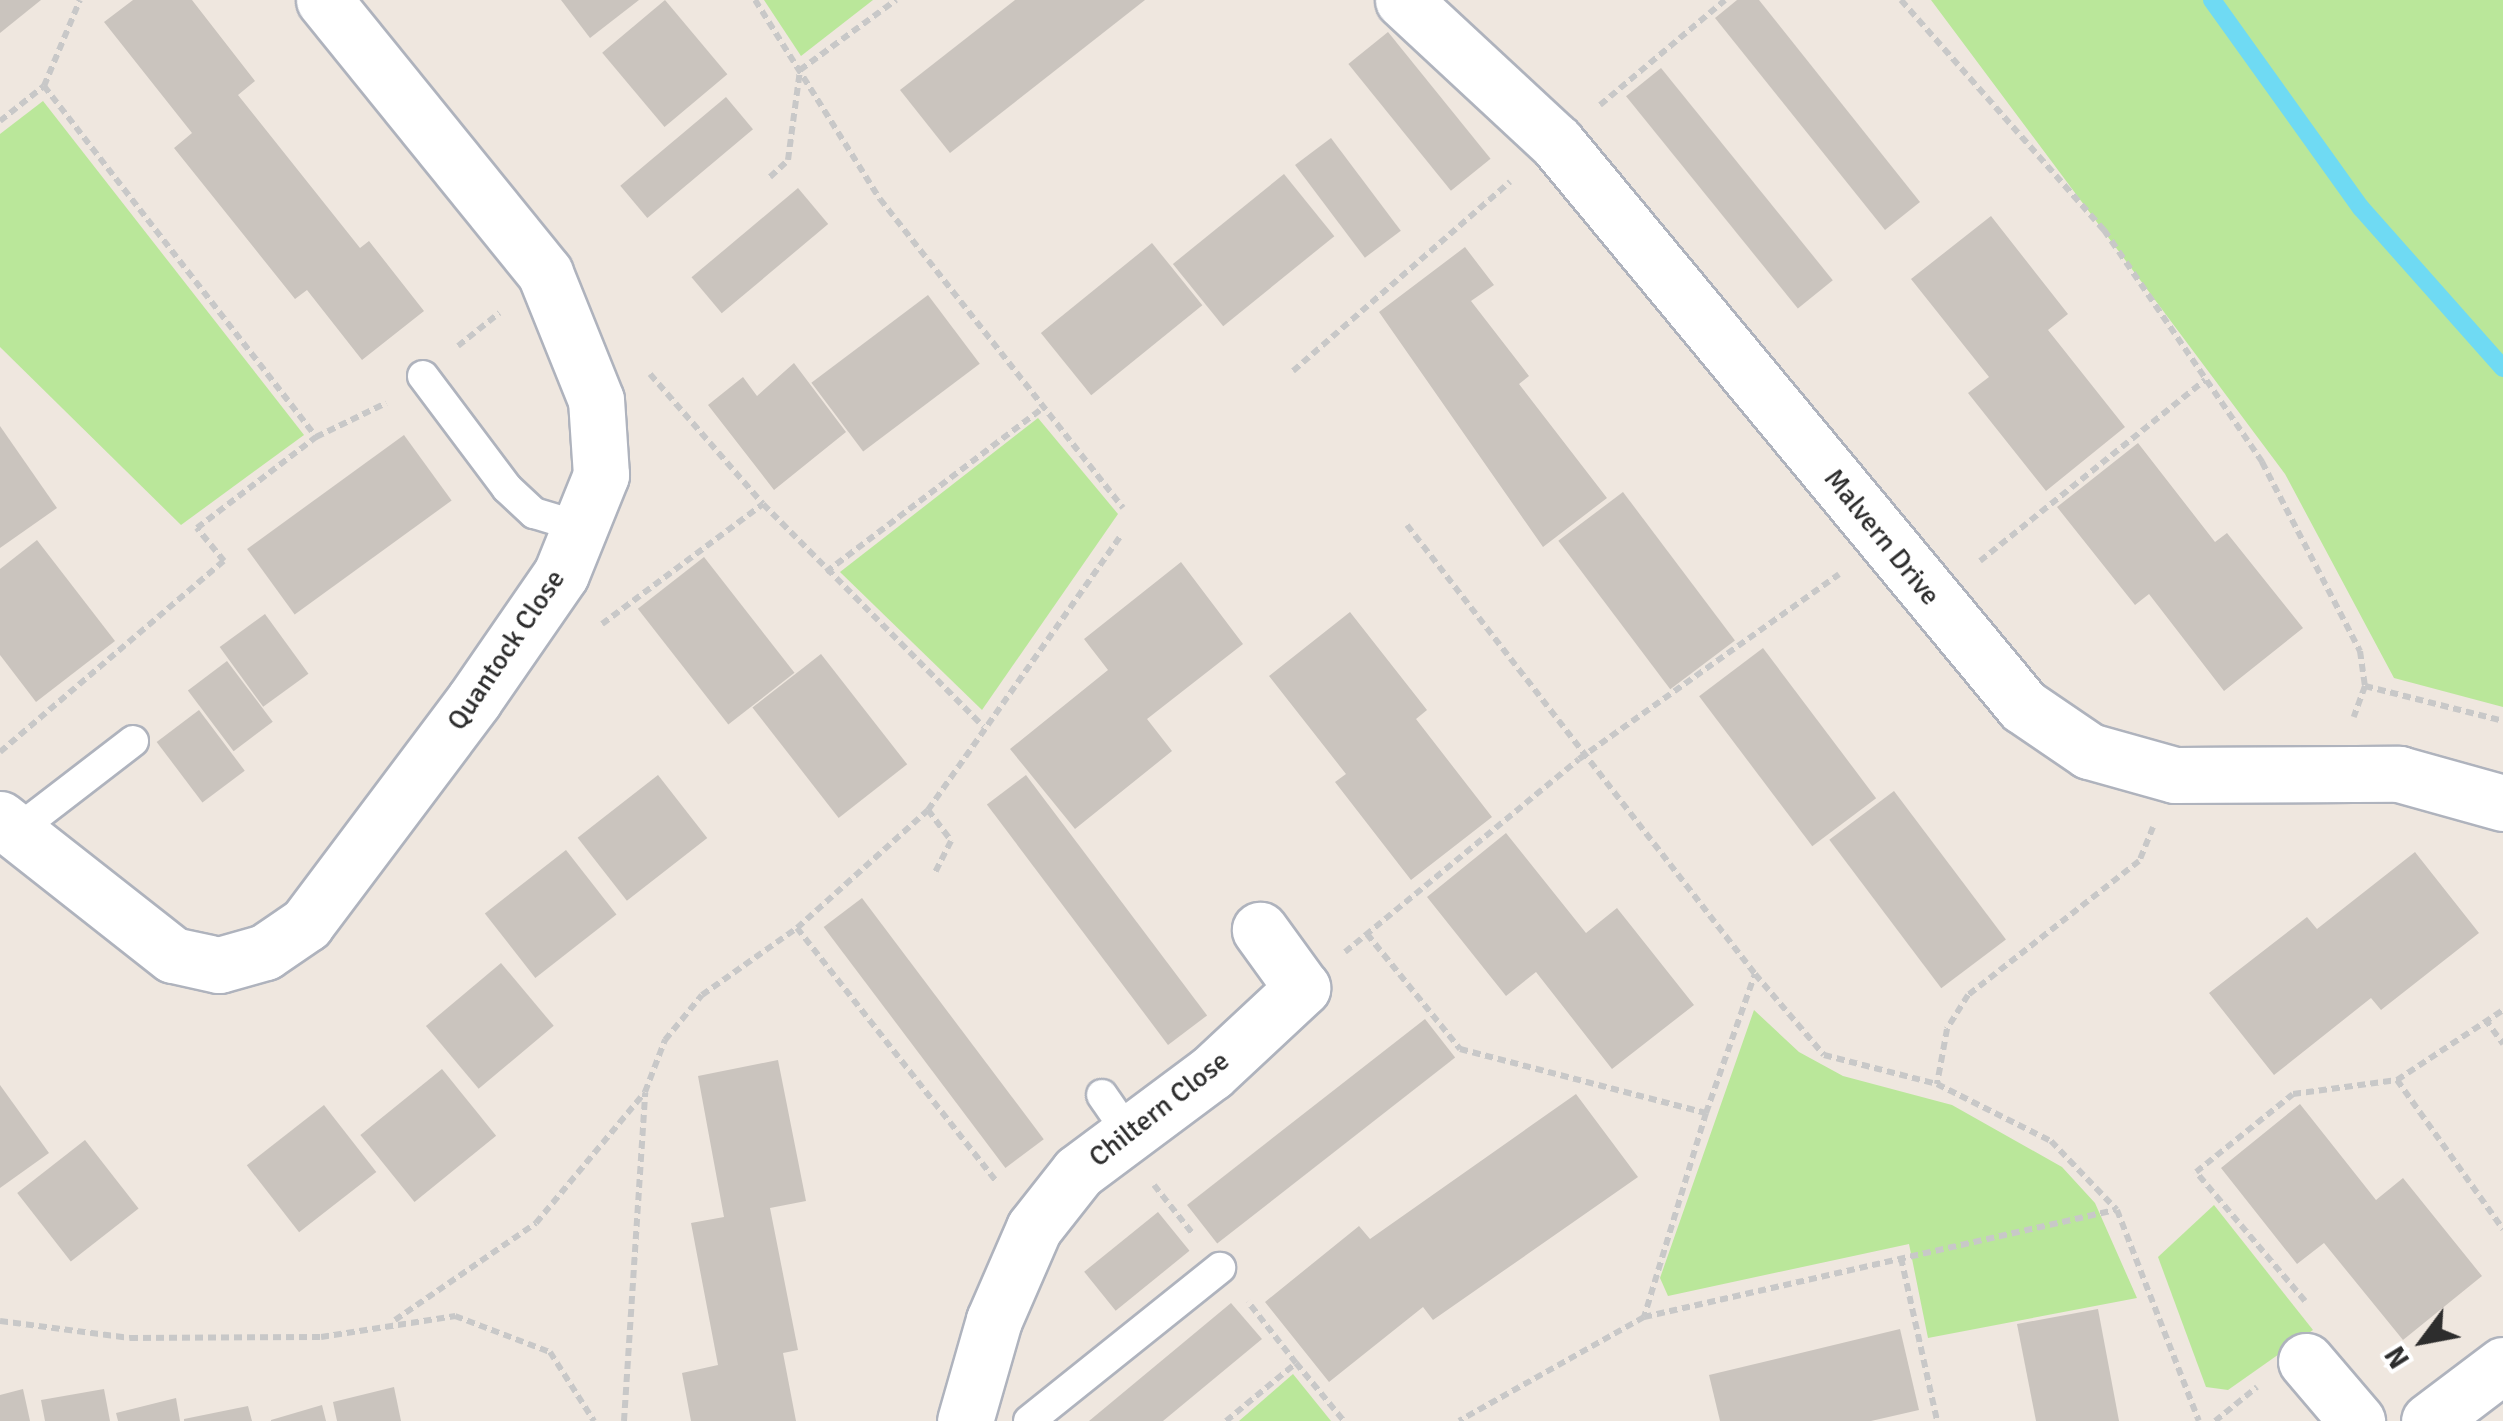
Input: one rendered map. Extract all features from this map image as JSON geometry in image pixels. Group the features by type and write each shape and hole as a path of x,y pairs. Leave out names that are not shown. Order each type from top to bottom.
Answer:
{"street":[{"name":"Quantock Close","path":"7,825 172,955 219,965 265,952 306,924 474,700 561,574 602,474 596,400 574,326 546,273 324,0"},
{"name":"Malvern Drive","path":"1403,0 1556,142 1760,376 1881,544 2024,706 2089,751 2175,775 2399,774 2503,803"},
{"path":"1260,930 1302,988"},
{"name":"Chiltern Close","path":"965,1421 994,1320 1034,1228 1078,1172 1115,1113 1211,1072 1302,988"},
{"path":"2313,1340 2357,1421"},
{"path":"2430,1421 2503,1366"}],"lane":[{"path":"423,376 520,500 580,526"},
{"path":"7,825 133,741"},
{"path":"1029,1421 1220,1268"}],"path":[{"path":"0,121 44,86 80,0"},
{"path":"755,0 880,200 1124,508"},
{"path":"770,177 788,160 800,70 896,0"},
{"path":"1293,371 1725,0"},
{"path":"1901,0 2104,230 2262,462 2360,650 2365,686 2333,775"},
{"path":"44,86 316,437"},
{"path":"0,752 224,561 198,528 316,437 423,376 546,273"},
{"path":"574,326 667,385 763,504 826,572 983,726"},
{"path":"1932,601 2204,380"},
{"path":"826,572 1043,408"},
{"path":"587,633 763,504"},
{"path":"1407,525 1579,759 1824,1055 1937,1084 2051,1141 2117,1210 2199,1421"},
{"path":"624,1421 645,1092 665,1040 702,994 797,928 928,810 983,726 1122,534"},
{"path":"1302,988 1579,759 1881,544"},
{"path":"2365,686 2503,720"},
{"path":"1937,1084 1947,1029 1968,995 2139,861 2175,775"},
{"path":"928,810 951,841 934,873"},
{"path":"797,928 1034,1228"},
{"path":"1367,934 1460,1049 1706,1112"},
{"path":"1644,1317 1706,1112 1755,974"},
{"path":"2313,1340 2196,1172 2294,1094 2397,1080 2503,1010"},
{"path":"2486,1019 2503,1044"},
{"path":"2397,1080 2503,1229"},
{"path":"396,1320 536,1222 645,1092"},
{"path":"1459,1421 1644,1317 2117,1210"},
{"path":"1901,1258 1936,1421"},
{"path":"0,1322 130,1338 321,1338 396,1320 455,1316 516,1332 550,1352 594,1421"},
{"path":"1296,1363 1344,1421"}],"green space":[{"path":"764,0 873,0 801,56"},
{"path":"1931,0 2503,0 2503,707 2394,678 2285,474"},
{"path":"43,101 304,435 181,525 0,347 0,134"},
{"path":"1038,418 1118,514 982,710 840,572"},
{"path":"1754,1010 1799,1052 1843,1076 1952,1105 2062,1167 2095,1203 2137,1298 1928,1338 1909,1244 1668,1296 1660,1278"},
{"path":"2214,1205 2313,1330 2228,1390 2206,1387 2158,1257"},
{"path":"1293,1374 1331,1421 1239,1421"}],"building":[{"path":"0,0 41,0 0,33"},
{"path":"133,0 192,0 255,81 238,95 360,248 369,241 424,311 362,360 307,290 295,299 174,148 192,133 104,22"},
{"path":"561,0 639,0 590,38"},
{"path":"665,0 727,74 665,127 602,53"},
{"path":"1015,0 1145,0 950,153 900,90"},
{"path":"1737,0 1759,0 1920,202 1885,230 1715,18"},
{"path":"1388,32 1491,159 1451,191 1348,64"},
{"path":"1661,68 1833,280 1798,308 1626,96"},
{"path":"726,97 753,129 647,218 620,186"},
{"path":"1331,138 1401,231 1365,258 1295,165"},
{"path":"1284,174 1334,236 1223,326 1173,264"},
{"path":"798,188 828,224 722,313 692,277"},
{"path":"1991,216 2068,314 2048,330 2125,427 2046,491 1968,393 1989,377 1911,279"},
{"path":"1152,243 1202,305 1091,395 1041,333"},
{"path":"1465,247 1494,285 1471,301 1529,376 1519,384 1607,498 1543,547 1379,312"},
{"path":"928,295 980,364 863,452 811,383"},
{"path":"794,363 846,432 774,490 708,405 743,377 757,396"},
{"path":"0,426 57,508 0,548"},
{"path":"404,435 452,501 295,615 247,549"},
{"path":"2138,443 2215,542 2227,533 2303,628 2224,691 2149,594 2135,605 2057,507"},
{"path":"1623,492 1735,641 1670,689 1558,541"},
{"path":"37,540 115,641 36,702 0,655 0,569"},
{"path":"704,557 795,673 728,725 638,609"},
{"path":"1181,562 1243,644 1147,719 1172,751 1075,829 1010,749 1108,670 1084,639"},
{"path":"1350,612 1427,710 1416,719 1492,817 1411,880 1335,782 1346,774 1269,676"},
{"path":"265,614 308,674 263,707 220,647"},
{"path":"1763,648 1876,798 1812,846 1699,696"},
{"path":"821,654 907,764 839,818 752,708"},
{"path":"227,661 273,722 234,751 188,690"},
{"path":"199,710 245,771 202,803 157,742"},
{"path":"658,775 707,838 627,901 578,838"},
{"path":"1026,775 1207,1015 1168,1045 987,804"},
{"path":"1894,791 2006,940 1941,988 1829,840"},
{"path":"1506,833 1586,933 1617,908 1694,1005 1612,1069 1536,972 1506,996 1427,897"},
{"path":"566,850 616,915 535,978 485,913"},
{"path":"2415,852 2479,933 2381,1010 2371,998 2274,1075 2209,993 2307,917 2317,929"},
{"path":"862,898 1044,1139 1005,1168 824,927"},
{"path":"501,963 554,1026 479,1089 426,1026"},
{"path":"1425,1019 1455,1058 1217,1244 1187,1205"},
{"path":"778,1060 806,1201 770,1208 798,1350 783,1353 796,1421 691,1421 682,1373 718,1365 691,1223 724,1217 698,1076"},
{"path":"442,1069 496,1136 415,1202 360,1135"},
{"path":"0,1085 49,1153 0,1188"},
{"path":"1576,1094 1638,1177 1433,1320 1423,1307 1329,1382 1265,1302 1359,1226 1370,1239"},
{"path":"2300,1104 2376,1200 2403,1178 2482,1276 2403,1340 2324,1243 2297,1264 2221,1168"},
{"path":"324,1105 376,1172 299,1232 247,1165"},
{"path":"85,1140 139,1209 71,1262 17,1193"},
{"path":"1158,1212 1189,1251 1116,1311 1084,1272"},
{"path":"1231,1303 1262,1339 1163,1421 1089,1421"},
{"path":"2098,1309 2119,1421 2036,1421 2017,1324"},
{"path":"1900,1329 1919,1410 1871,1421 1720,1421 1709,1375"},
{"path":"394,1387 401,1421 337,1421 333,1402"},
{"path":"23,1389 30,1421 0,1421 0,1395"},
{"path":"104,1389 110,1421 45,1421 41,1400"},
{"path":"176,1398 180,1421 118,1421 116,1413"},
{"path":"322,1405 326,1421 271,1421 271,1420"},
{"path":"248,1406 252,1421 184,1421 184,1419"}],"waterway":[{"path":"2212,0 2361,208 2503,368"}]}
